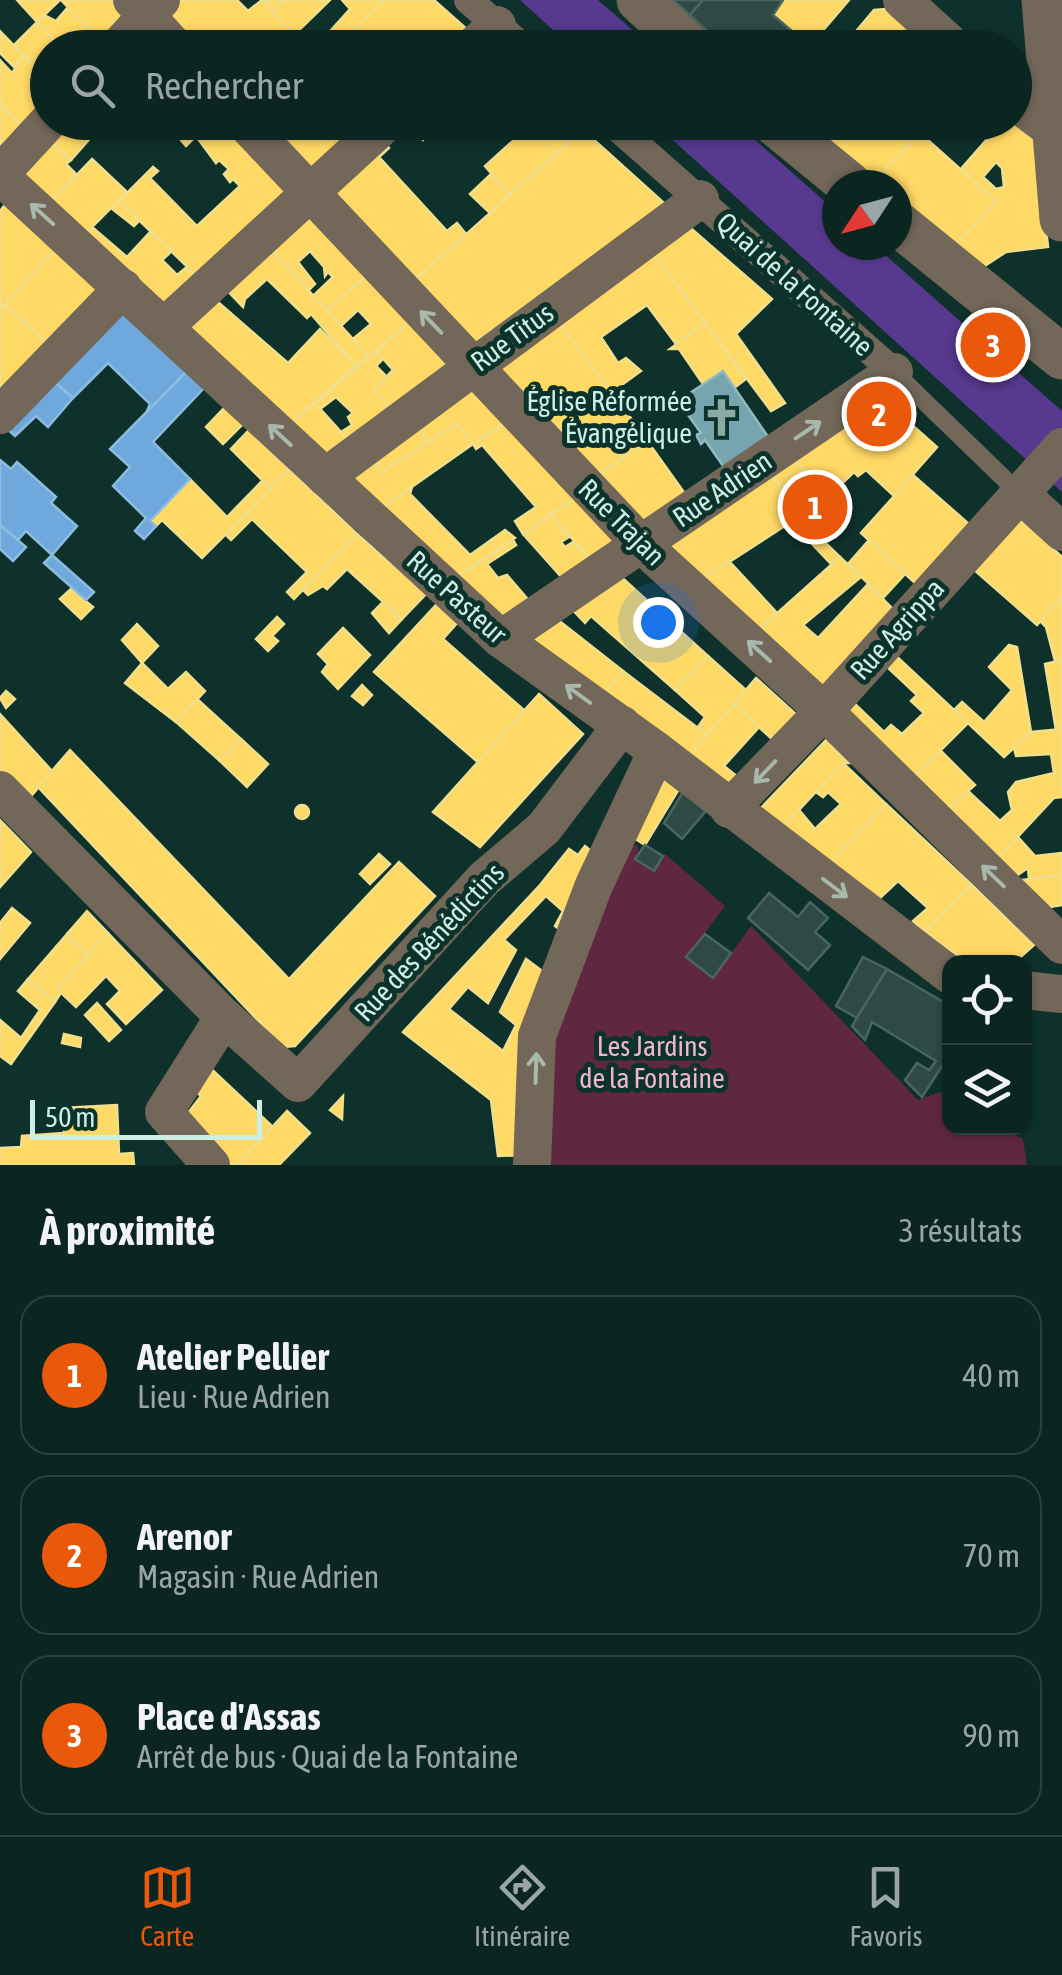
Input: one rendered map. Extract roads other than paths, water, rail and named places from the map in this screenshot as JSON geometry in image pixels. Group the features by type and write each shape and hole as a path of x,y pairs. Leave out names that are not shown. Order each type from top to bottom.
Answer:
{"street":[{"path":"468,0 490,30"},
{"path":"639,0 672,30"},
{"path":"902,0 934,30"},
{"path":"1044,0 1062,219"},
{"path":"129,30 146,5 163,30"},
{"path":"1032,115 1056,132"},
{"path":"0,175 32,140"},
{"name":"Rue Trajan","path":"260,140 641,544 824,711 1062,945"},
{"path":"164,326 367,140"},
{"name":"Quai de la Fontaine","path":"633,140 894,372"},
{"path":"795,140 832,170"},
{"name":"Rue Pasteur","path":"0,175 501,638 657,751 942,969"},
{"name":"Rue Titus","path":"325,477 700,198"},
{"path":"912,234 1062,356"},
{"path":"0,415 123,288"},
{"name":"Rue Adrien","path":"501,638 894,372"},
{"name":"Rue Agrippa","path":"729,809 824,711 1062,446"},
{"name":"Quai de la Fontaine","path":"1024,486 1062,532"},
{"name":"Rue des Bénédictins","path":"0,790 224,1017 298,1082 484,879 544,828 622,725"},
{"path":"532,1165 536,1036 587,903 657,751"},
{"path":"1032,991 1062,994"},
{"path":"211,1165 164,1112 224,1017"}],"lane":[{"name":"Quai de la Fontaine","path":"894,372 1024,486"}],"place":[{"name":"Place d'Assas","path":"993,345"},
{"name":"Arenor","path":"879,414"},
{"name":"Église Réformée Évangélique","path":"722,417"},
{"name":"Atelier Pellier","path":"815,507"}],"park label":[{"name":"Les Jardins de la Fontaine","path":"652,1062"}]}
